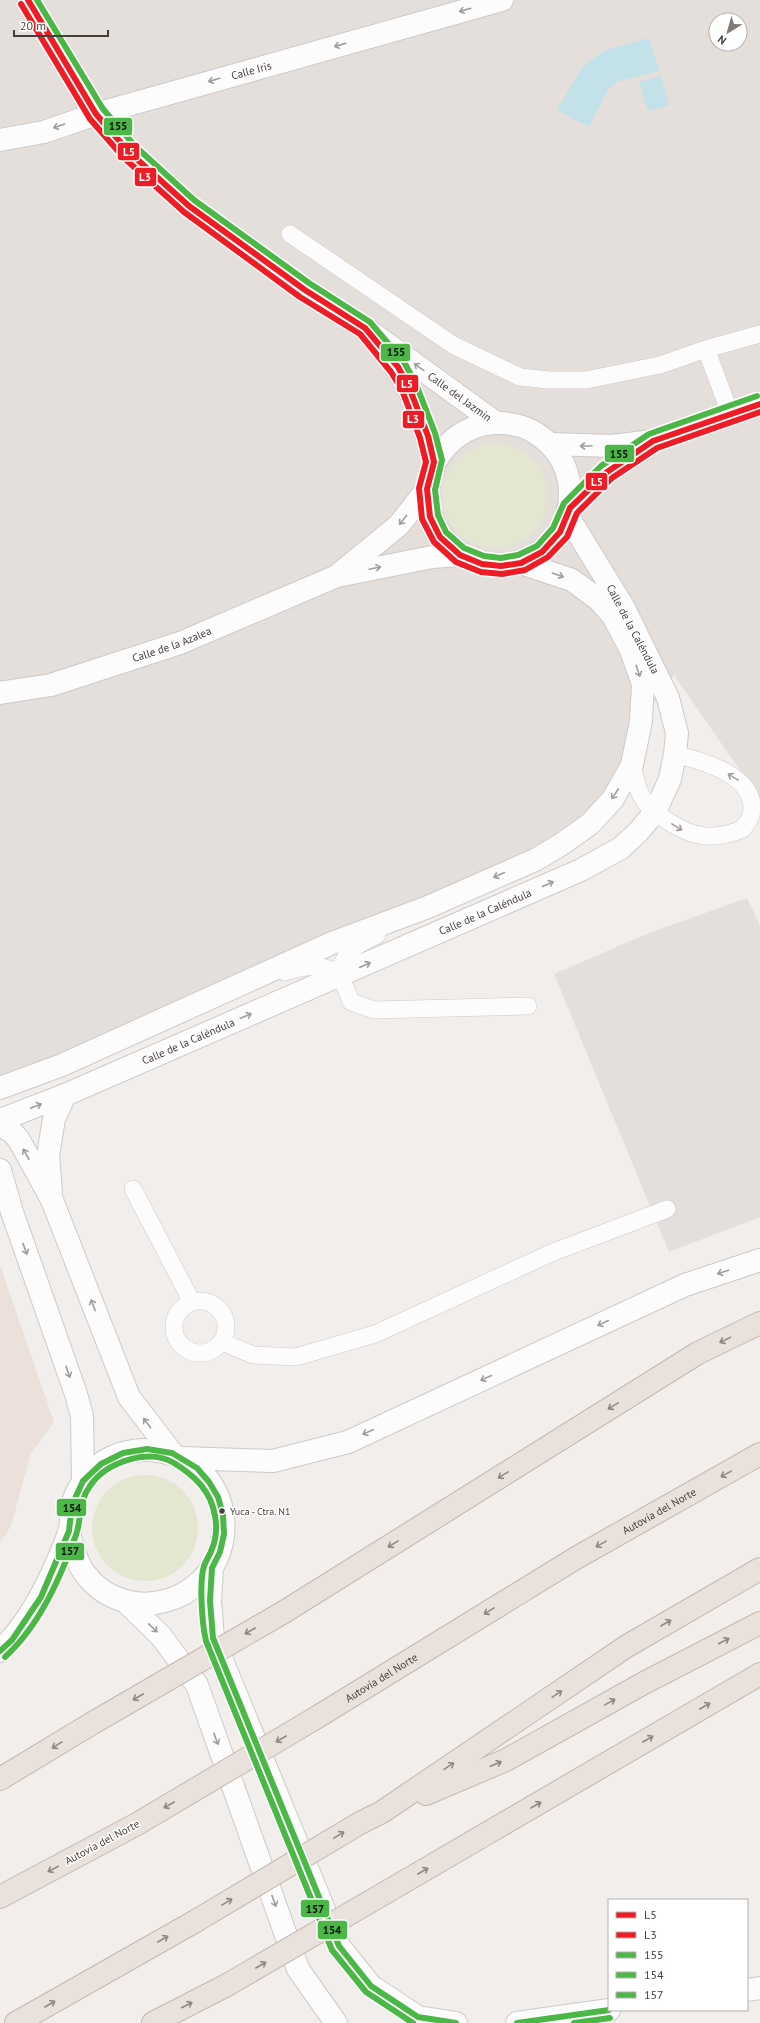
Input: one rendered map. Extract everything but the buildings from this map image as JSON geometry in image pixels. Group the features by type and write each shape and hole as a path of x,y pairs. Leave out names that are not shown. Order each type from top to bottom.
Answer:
{"highway":[{"path":"0,1779 91,1724 284,1612 698,1353 760,1322"},
{"name":"Autovía del Norte","path":"0,1897 137,1824 314,1719 576,1558 760,1454"},
{"path":"382,1812 627,1646 760,1569"},
{"path":"16,2023 194,1922 360,1823 382,1812 506,1760 644,1683 760,1623"},
{"path":"152,2023 227,1985 760,1674"}],"street":[{"name":"Calle del Jazmín","path":"28,0 96,114 129,152 189,206 305,290 365,328 496,423"},
{"name":"Calle Iris","path":"0,140 44,132 96,114 502,0"},
{"name":"Calle del Jazmín","path":"365,328 398,367 409,387 428,436 434,462"},
{"path":"550,444 612,446 653,441 760,404"},
{"path":"496,423 514,424 534,432 550,444 564,464 570,485 568,511 560,532 542,552 521,563 502,566 482,564 460,555 440,536 430,517 427,489 434,462 445,446 458,435 476,426 496,423"},
{"path":"568,511 607,472 653,441"},
{"name":"Calle de la Azalea","path":"337,576 399,525 427,489"},
{"name":"Calle de la Caléndula","path":"0,1120 65,1095 581,870 620,848 638,832 655,812 670,779 677,733 668,698 654,666 624,608 568,511"},
{"name":"Calle de la Azalea","path":"0,693 51,685 180,643 337,576 425,558 460,555"},
{"name":"Calle de la Caléndula","path":"0,1088 62,1065 332,942 428,907 535,860 562,844 590,824 613,799 632,765 641,721 643,684 631,650 613,616 599,600 572,580 521,563"},
{"path":"0,1112 11,1099 62,1065"},
{"path":"52,1200 48,1155 54,1119 65,1095"},
{"path":"0,1125 12,1132 19,1140 52,1200 129,1397 177,1455 197,1468 209,1482 218,1498 223,1515 224,1534 220,1552 212,1568 200,1584 183,1595 164,1602 144,1604 124,1601 103,1591 86,1575 74,1554 69,1531"},
{"path":"0,1170 6,1205 76,1394 82,1416 83,1481"},
{"path":"0,1651 12,1640 41,1597 69,1531 72,1505 83,1481 101,1464 123,1453 147,1449 177,1455 273,1461 348,1442 685,1285 760,1260"},
{"path":"212,1568 210,1601 213,1638 339,1946 371,1986 418,2017 456,2023"},
{"path":"124,1601 161,1636 197,1685 298,1969 336,2023"},
{"path":"748,1990 760,1988"},
{"path":"516,2023 608,2010"}],"lane":[{"path":"290,234 453,344 520,377 548,380 586,380 660,365 706,349 760,334"},
{"path":"706,349 730,414"},
{"path":"632,765 636,784 645,802 655,812 681,830 699,836 712,837 743,829 751,816 751,802 745,786 736,778 706,763 675,754"},
{"path":"339,976 343,959 349,951 428,907"},
{"path":"207,1000 304,966 328,969 339,976 352,1002 374,1010 528,1006"},
{"path":"133,1189 192,1302"},
{"path":"222,1342 253,1355 296,1357 375,1334 551,1253 667,1209"},
{"path":"192,1302 208,1302 221,1312 227,1327 222,1342 215,1349 207,1353 198,1354 181,1347 175,1334 174,1321 184,1306 192,1302"}],"shaded area":[{"path":"0,0 760,0 760,799 674,675 641,721 637,743 590,824 0,1088"},
{"path":"747,898 760,926 760,1217 669,1252 554,974 649,933"},
{"path":"0,1265 54,1422 31,1453 11,1526 0,1543"}],"green space":[{"path":"495,444 515,448 524,453 538,467 543,476 547,496 543,516 538,525 524,539 515,544 495,548 475,544 466,539 452,525 447,516 443,496 447,476 452,467 466,453 475,448"},
{"path":"145,1475 165,1479 183,1490 194,1508 198,1528 194,1548 183,1566 165,1577 145,1581 125,1577 107,1566 96,1548 92,1528 96,1508 107,1490 125,1479"}],"water":[{"path":"649,38 659,71 616,82 608,90 589,127 557,110 583,66 605,50"},
{"path":"661,76 669,105 648,111 639,82"}],"transit line":[{"name":"L5","path":"28,0 96,114 129,152 189,206 305,290 365,328 398,367 409,387 428,436 434,462 427,489 430,517 440,537 460,555 482,564 501,566 521,563 542,552 560,532 570,508 607,472 653,441 760,404"},
{"name":"155","path":"37,0 103,109 135,146 194,200 309,283 370,322 404,362 416,384 435,433 442,460 435,490 438,515 446,532 464,548 484,556 501,558 518,555 537,546 553,528 564,503 601,466 649,434 757,396"},
{"name":"L3","path":"21,4 90,119 124,158 184,212 300,297 360,334 391,372 402,390 420,438 426,462 419,488 422,519 434,542 456,562 481,572 502,574 525,570 548,557 567,537 577,513 612,478 657,448 760,412"},
{"name":"154","path":"0,1651 12,1640 41,1597 69,1531 72,1505 83,1481 101,1464 123,1453 147,1449 172,1453 197,1468 209,1482 218,1497 223,1515 224,1534 220,1552 212,1568 210,1601 213,1638 339,1946 371,1986 418,2017 456,2023"},
{"name":"157","path":"5,1657 29,1630 48,1600 76,1535 86,1492 97,1478 106,1470 117,1464 140,1457 164,1459 174,1463 189,1473 201,1485 210,1499 216,1524 214,1541 202,1573 202,1614 206,1641 332,1950 366,1992 413,2023"},
{"name":"154","path":"517,2023 608,2010"},
{"name":"157","path":"574,2023 610,2018"}],"place":[{"name":"Yuca - Ctra. N1","path":"222,1511"}]}
